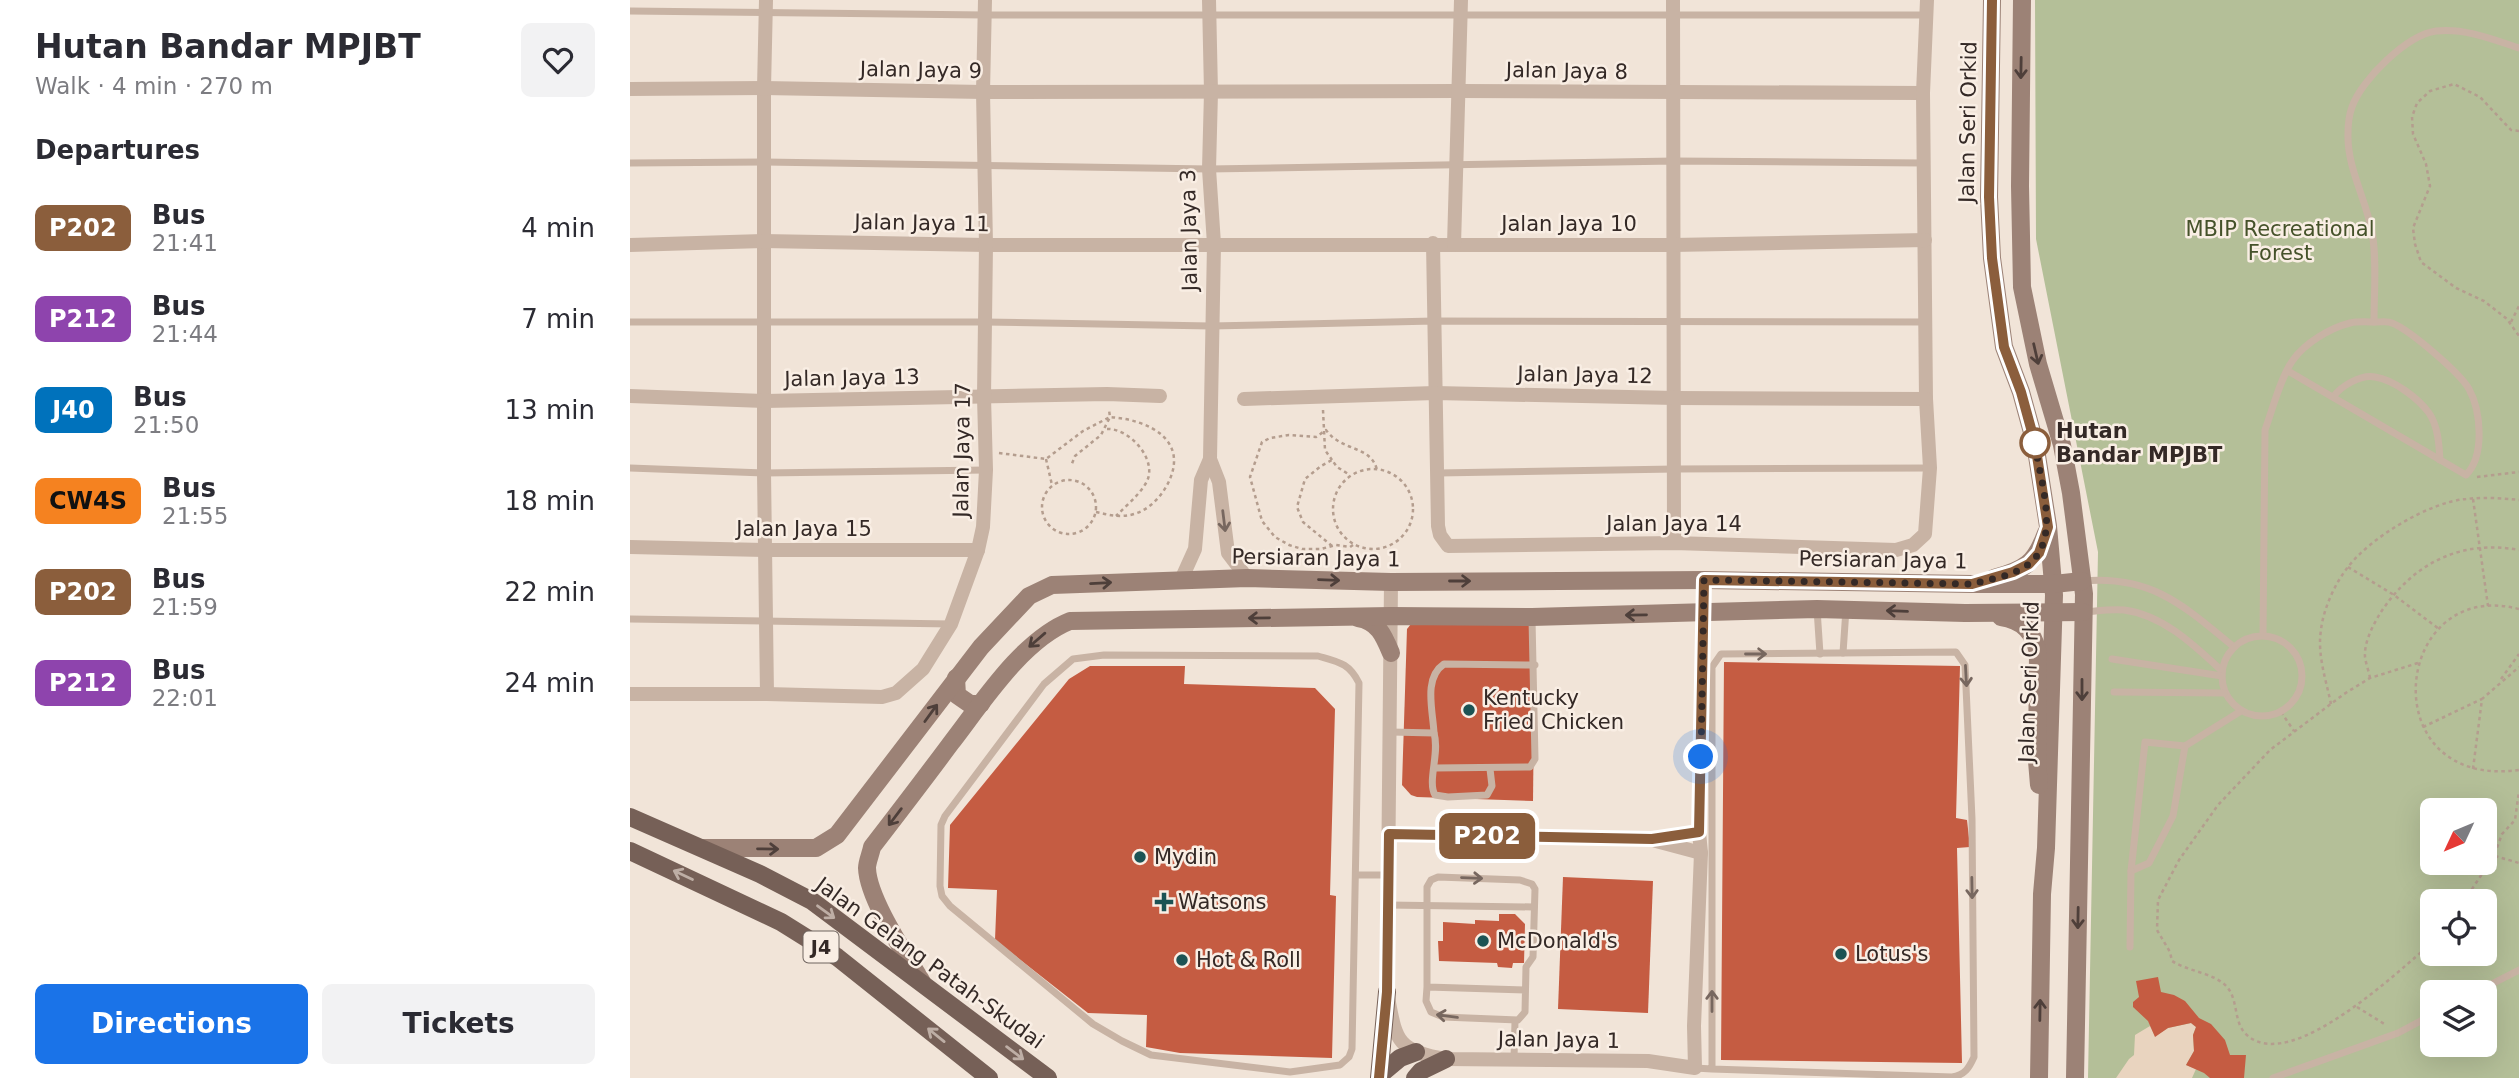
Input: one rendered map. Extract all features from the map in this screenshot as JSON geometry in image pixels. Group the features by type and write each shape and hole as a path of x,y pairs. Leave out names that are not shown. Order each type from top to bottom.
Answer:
{"main road":[{"name":"Jalan Seri Orkid","path":"1992,0 1989,197 1992,258 2004,347 2021,392 2035,443 2054,584 2046,848 2042,894 2039,1078"},
{"path":"2022,0 2022,287 2038,364 2062,445 2082,581 2075,1078"},
{"path":"1972,584 2013,572 2029,564 2039,553 2048,527"},
{"name":"Persiaran Jaya 1","path":"699,848 799,850 816,848 837,835 849,823 957,678 1029,596 1052,585 1247,578 1391,582 1704,580 2054,584 2082,581"},
{"path":"922,982 892,931 873,890 867,867 872,847 981,704 1031,645 1052,628 1070,621 1391,616 1532,617 1817,609 1965,613 2083,612"},
{"path":"1965,613 2010,618 2034,637 2038,653 2037,761 2046,848"},
{"path":"1351,617 1366,619 1375,624 1391,653"},
{"path":"957,678 957,695 970,704 981,704"},
{"name":"Jalan Gelang Patah-Skudai","path":"630,817 760,874 812,901 1048,1078"},
{"name":"J4","path":"630,851 780,922 837,957 989,1078"},
{"path":"1380,1076 1387,992"},
{"path":"1380,1076 1400,1058 1416,1052"},
{"path":"1415,1078 1421,1071 1446,1059"}],"street":[{"name":"Jalan Jaya 17","path":"630,694 882,697 896,693 923,669 951,624 978,550 983,527 986,470 986,245 983,165 985,0"},
{"name":"Jalan Jaya 3","path":"1209,0 1209,169 1214,244 1210,459"},
{"path":"1454,246 1461,0"},
{"path":"766,7 764,473 767,694"},
{"path":"1673,7 1674,543"},
{"path":"1927,7 1923,93 1926,399 1930,468"},
{"name":"Jalan Jaya 9","path":"630,89 1211,92"},
{"name":"Jalan Jaya 8","path":"1211,92 1923,93"},
{"name":"Jalan Jaya 10","path":"1214,244 1673,245 1925,240"},
{"name":"Jalan Jaya 11","path":"630,245 764,241 986,245 1214,244"},
{"path":"1433,243 1437,473"},
{"name":"Jalan Jaya 12","path":"1244,399 1434,393 1926,399"},
{"name":"Jalan Jaya 13","path":"630,396 765,401 1107,394 1160,396"},
{"path":"1210,459 1219,482 1228,553 1247,578"},
{"path":"1181,580 1195,549 1201,480 1210,459"},
{"name":"Jalan Jaya 14","path":"1437,473 1440,535 1448,546 1674,543 1896,550 1913,545 1924,534 1930,468"},
{"name":"Jalan Jaya 15","path":"630,547 765,551 978,550"},
{"path":"1695,1068 1694,1026 1706,852 1704,580"},
{"path":"1391,582 1387,992 1396,1035 1406,1047 1416,1052"},
{"path":"1389,834 1652,839 1705,832"},
{"path":"1652,839 1706,852"},
{"name":"Jalan Jaya 1","path":"1416,1052 1446,1059 1648,1061 1695,1068"}],"lane":[{"path":"630,11 766,7 985,15 1462,16 1673,7 1927,7"},
{"path":"2374,322 2373,234 2361,188 2351,164 2348,134 2352,106 2368,81 2400,47 2433,31 2461,30 2519,48"},
{"path":"630,163 765,162 1209,169 1674,161 1924,163"},
{"path":"630,321 1211,326 1434,321 1926,323"},
{"path":"2263,635 2266,430 2292,360 2318,337 2351,322 2390,322 2408,332 2469,389 2479,425 2477,455 2474,467 2466,475 2288,371"},
{"path":"2333,397 2356,380 2374,376 2395,385 2414,398 2430,414 2438,434 2440,460"},
{"path":"630,468 764,473 986,470"},
{"path":"1437,473 1930,468"},
{"path":"2082,581 2110,579 2151,589 2194,614 2234,647"},
{"path":"1817,609 1820,654"},
{"path":"1843,653 1846,609"},
{"path":"2083,612 2124,610 2158,620 2194,645 2222,673"},
{"path":"1436,768 1530,767 1535,759 1532,617"},
{"path":"630,619 951,624"},
{"path":"2263,635 2287,644 2296,654 2301,666 2299,692 2292,704 2281,712 2268,716 2254,716 2241,710 2224,693 2223,663 2234,647 2250,637 2263,635"},
{"path":"1695,1068 1952,1077 1969,1068 1974,1057 1972,819 1965,665 1956,652 1721,654 1712,667 1705,832"},
{"path":"1104,655 1318,656 1343,663 1359,683 1356,875 1352,1049 1349,1057 1340,1065 1290,1072 1151,1055 1093,1024 950,906 942,896 941,825 1044,684 1073,659 1104,655"},
{"path":"2112,659 2222,673"},
{"path":"1490,769 1492,786 1487,795 1434,795 1431,788 1436,768 1437,741 1434,733 1431,681 1437,669 1444,664 1535,665"},
{"path":"2114,692 2224,693"},
{"path":"2130,947 2131,870 2145,743 2185,746 2241,710"},
{"path":"1391,732 1434,733"},
{"path":"2131,870 2149,863 2173,816 2185,746"},
{"path":"1706,852 1712,1069"},
{"path":"1356,875 1389,875"},
{"path":"1438,877 1527,881 1535,889 1533,957 1526,967 1525,1012 1515,1021 1436,1016 1428,1006 1427,905 1427,887 1431,880 1438,877"},
{"path":"1388,905 1534,907"},
{"path":"2497,981 2519,970"},
{"path":"1427,986 1525,990"},
{"path":"1514,1060 1515,1021"},
{"path":"2273,1078 2398,1033 2420,1021"}],"path":[{"path":"2519,131 2511,130 2480,97 2454,84 2430,91 2417,103 2412,117 2413,134 2426,164 2430,186 2413,228 2421,261 2456,288 2484,301 2510,323 2519,336"},
{"path":"2510,323 2519,306"},
{"path":"1071,466 1075,456 1105,430 1110,417 1107,394"},
{"path":"1321,396 1326,430 1325,450 1337,467 1351,476"},
{"path":"985,452 1046,459 1083,431 1110,417 1144,422 1168,441 1176,455 1173,474 1162,495 1149,507 1135,514 1116,516 1096,512"},
{"path":"1105,430 1116,430 1133,439 1143,454 1150,473 1146,484 1116,516"},
{"path":"1326,430 1333,439 1368,455 1376,463 1377,470"},
{"path":"1326,430 1316,437 1289,435 1262,442 1250,477 1262,522 1275,537 1301,549 1353,545"},
{"path":"1046,459 1052,485"},
{"path":"1332,460 1305,479 1297,507 1303,522 1332,546"},
{"path":"1377,470 1395,476 1405,485 1411,496 1413,509 1411,523 1404,535 1393,544 1366,550 1343,537 1332,513 1333,500 1338,488 1351,476 1358,472 1377,470"},
{"path":"2466,475 2481,478 2519,472"},
{"path":"1070,479 1088,486 1093,494 1096,512 1088,527 1065,534 1057,531 1044,519 1042,500 1052,485 1070,479"},
{"path":"2331,704 2319,646 2321,628 2330,601 2348,567 2383,535 2422,511 2465,499 2519,500"},
{"path":"2473,499 2488,606"},
{"path":"2370,678 2365,655 2370,633 2394,595 2412,575 2430,562 2454,552 2480,548 2519,551"},
{"path":"2348,567 2394,595 2439,629"},
{"path":"2519,609 2488,606 2462,614 2439,629 2418,663 2414,695 2423,727 2436,745 2453,760 2473,769 2498,773 2519,770"},
{"path":"2500,682 2519,654"},
{"path":"2418,663 2370,678 2270,750 2218,805 2179,860 2158,901 2157,930 2170,952 2172,961 2199,974 2218,979 2228,989 2234,999 2242,1030 2249,1038 2276,1045 2308,1035 2357,1007 2420,953"},
{"path":"2423,727 2482,699 2519,667"},
{"path":"2473,769 2482,699"},
{"path":"2281,712 2294,731"},
{"path":"2497,848 2502,834 2517,820 2519,791"},
{"path":"2497,857 2519,863"},
{"path":"2357,1007 2398,1033"}],"green space":[{"name":"MBIP Recreational Forest","path":"2035,0 2519,0 2519,1078 2088,1078 2098,552 2036,239"}],"shaded area":[{"path":"2191,1023 2196,1027 2193,1035 2194,1051 2186,1065 2196,1069 2192,1078 2116,1078 2134,1055 2135,1035 2150,1026 2155,1036 2168,1028"}],"building":[{"name":"Kentucky Fried Chicken","path":"1535,617 1533,801 1411,795 1402,785 1407,629 1411,624"},
{"name":"Lotus's","path":"1724,662 1960,666 1956,818 1967,820 1970,847 1957,848 1962,1063 1721,1060"},
{"name":"Mydin","path":"1090,666 1185,666 1184,684 1315,688 1335,709 1330,895 1336,896 1332,1058 1180,1053 1146,1047 1147,1015 1088,1013 995,940 997,890 948,888 950,825 1069,679"},
{"path":"1563,877 1653,881 1648,1013 1558,1009"},
{"name":"McDonald's","path":"1499,914 1515,914 1525,924 1524,963 1513,963 1512,968 1498,967 1497,963 1439,961 1438,941 1443,941 1443,922 1475,924 1475,920 1499,921"},
{"path":"2158,977 2161,992 2185,1001 2199,1018 2211,1024 2225,1040 2230,1055 2246,1055 2244,1078 2210,1078 2186,1065 2194,1051 2193,1035 2196,1027 2191,1023 2168,1028 2155,1037 2148,1021 2133,1007 2133,1002 2139,997 2136,981"}],"bus line":[{"name":"P202","path":"1379,1078 1387,992 1389,834 1652,839 1699,832 1704,580 1972,584 2013,572 2029,564 2039,553 2048,527 2043,489 2035,443 2021,392 2004,347 1992,258 1989,197 1992,0"}],"place":[{"name":"Hutan Bandar MPJBT","path":"2035,443"},
{"name":"Kentucky Fried Chicken","path":"1469,710"},
{"name":"Mydin","path":"1140,857"},
{"name":"Watsons","path":"1164,902"},
{"name":"McDonald's","path":"1483,941"},
{"name":"Lotus's","path":"1841,954"},
{"name":"Hot & Roll","path":"1182,960"}],"route":[{"path":"1701,757 1704,580 1972,584 2013,572 2029,564 2039,553 2048,527 2035,443"}]}
